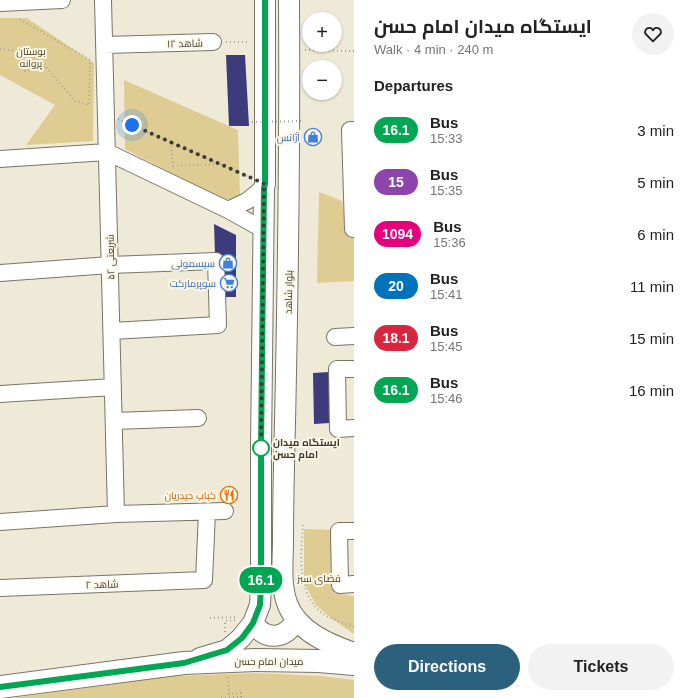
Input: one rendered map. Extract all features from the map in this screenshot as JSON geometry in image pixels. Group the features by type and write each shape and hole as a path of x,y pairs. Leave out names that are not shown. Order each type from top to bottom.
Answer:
{"highway":[{"name":"میدان امام حسن","path":"0,687 184,663 256,660 319,661 354,664"}],"main road":[{"path":"184,663 227,650 242,638 253,623 260,605 265,0"},
{"name":"بلوار شاهد","path":"289,0 290,217 283,496 283,585 287,603 296,620"},
{"path":"253,623 264,634 271,636 286,632 292,627 296,620 316,636 342,649 354,653"}],"street":[{"path":"0,4 62,0"},
{"name":"شریعتی ۵۲","path":"103,0 116,514"},
{"name":"شاهد ۱۲","path":"104,45 213,42"},
{"path":"353,228 350,130 354,130"},
{"path":"0,159 107,152 228,210 264,230"},
{"path":"228,210 247,201 264,186"},
{"path":"0,273 110,265 216,261 218,325 112,331"},
{"path":"336,337 354,336"},
{"path":"354,369 337,369 338,429 354,428"},
{"path":"0,394 113,386"},
{"path":"114,421 198,418"},
{"path":"0,522 116,514 225,511"},
{"name":"شاهد ۲","path":"0,588 204,580 207,512"},
{"path":"346,531 347,584"}],"path":[{"path":"0,49 30,53 46,67 75,101 89,105 90,60 17,18"},
{"name":"شاهد ۱۲","path":"213,42 265,42"},
{"path":"290,49 354,51"},
{"path":"17,52 25,71 46,67"},
{"path":"106,113 220,164 264,186"},
{"path":"252,122 301,122"},
{"path":"171,142 173,166 220,164"},
{"path":"303,525 300,560 304,585 310,600 323,614 354,626"},
{"path":"210,618 237,617 237,620 225,621 225,634"},
{"path":"221,698 241,697 241,693 229,694 228,674"}],"green space":[{"name":"بوستان پروانه","path":"0,18 27,18 94,63 93,141 26,145 55,105 0,75"},
{"path":"124,80 238,130 240,197 233,200 219,198 125,149"},
{"path":"319,192 342,201 344,213 354,213 354,281 317,283"},
{"name":"فضای سبز","path":"304,529 333,530 334,593 354,596 354,634 331,618 316,605 304,583"},
{"path":"255,673 321,676 354,680 354,698 11,698 174,676"}],"building":[{"path":"226,55 245,55 249,126 229,126"},
{"path":"214,224 236,235 236,297 223,297 215,255"},
{"path":"329,372 330,423 314,424 313,373"}],"bus line":[{"name":"16.1","path":"0,687 184,663 227,650 242,638 253,623 260,605 265,184 265,0"}],"place":[{"name":"آژانس","path":"313,137"},
{"name":"سیسمونی","path":"228,263"},
{"name":"سوپرمارکت","path":"229,283"},
{"name":"ایستگاه میدان امام حسن","path":"261,448"},
{"name":"کباب حیدریان","path":"229,495"}],"route":[{"path":"132,125 265,184 261,448"}]}
